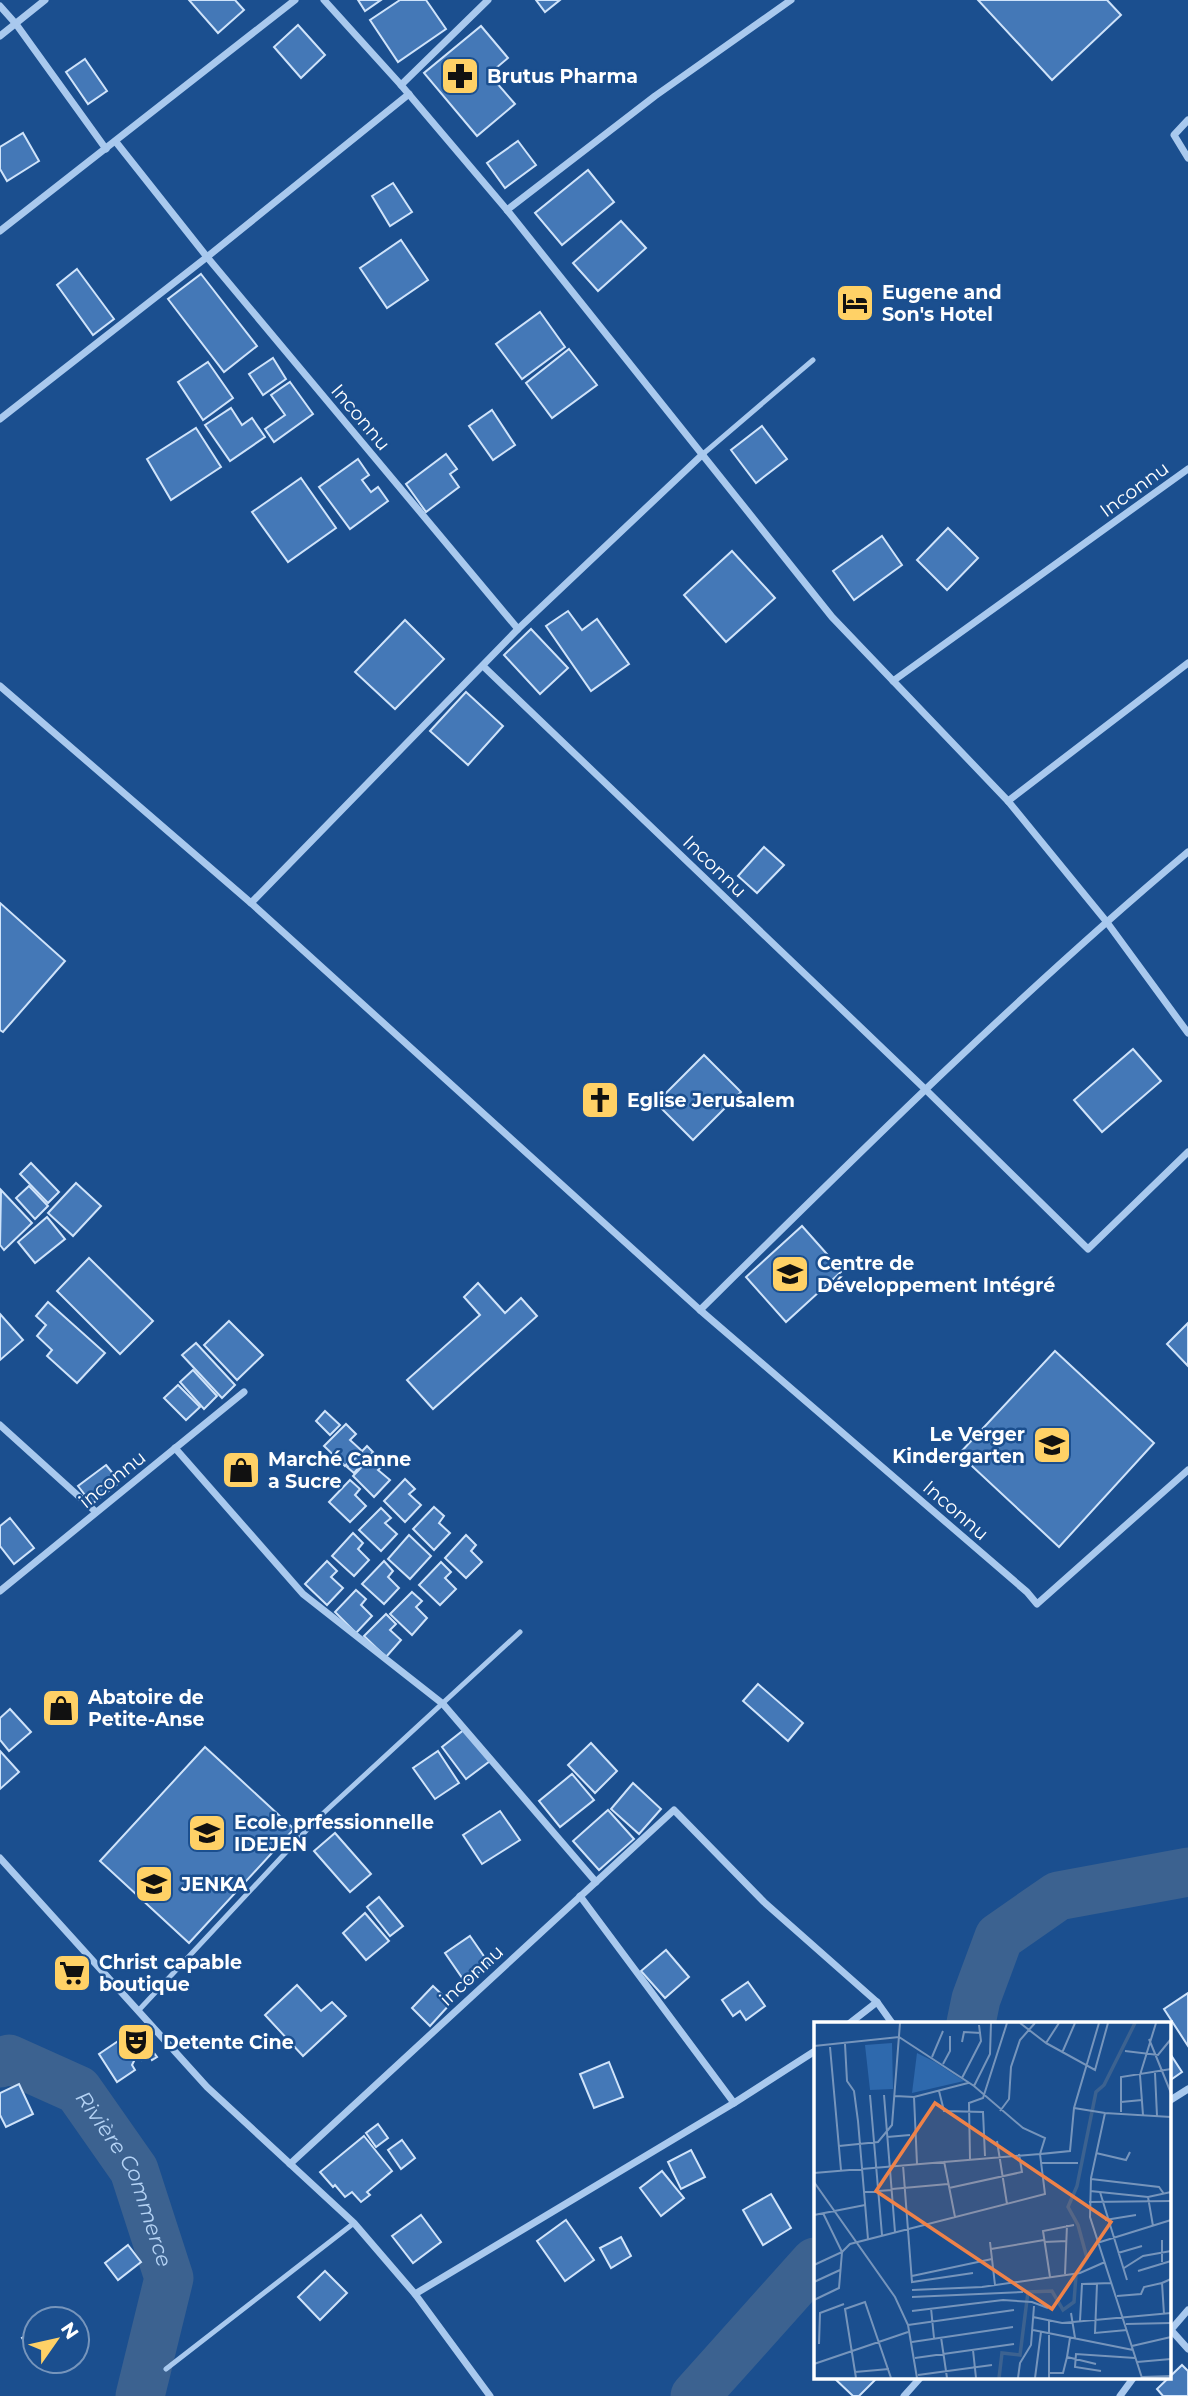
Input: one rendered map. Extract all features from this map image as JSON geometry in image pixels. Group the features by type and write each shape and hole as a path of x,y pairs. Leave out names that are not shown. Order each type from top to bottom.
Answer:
{"street":[{"path":"0,36 45,0"},
{"path":"0,231 295,0"},
{"path":"324,0 409,94 507,210 832,618 1008,801 1106,921 1187,1031"},
{"path":"401,85 488,0"},
{"path":"507,210 655,96 791,0"},
{"path":"0,6 16,24 106,149"},
{"path":"0,419 409,94"},
{"path":"1188,120 1174,135 1188,159"},
{"name":"Inconnu","path":"116,142 207,257 518,629"},
{"path":"251,903 518,629 703,454"},
{"name":"Inconnu","path":"893,681 1188,470"},
{"path":"1008,801 1188,663"},
{"name":"Inconnu","path":"483,666 924,1088 1088,1249 1188,1152"},
{"name":"Inconnu","path":"0,686 251,903 700,1310 1027,1592 1037,1604 1188,1470"},
{"path":"700,1310 924,1088 1106,921 1188,852"},
{"name":"inconnu","path":"0,1591 244,1392"},
{"path":"0,1425 96,1512"},
{"path":"176,1448 303,1594 443,1704 596,1882"},
{"name":"inconnu","path":"290,2164 674,1810 764,1902 877,2002"},
{"path":"0,1858 207,2087 354,2223 415,2294 490,2396"},
{"path":"580,1896 734,2103"},
{"path":"851,2022 877,2002 891,2022"},
{"path":"415,2294 734,2103 814,2052"},
{"path":"1170,2100 1188,2089"},
{"path":"1188,2310 1170,2331 1188,2349"},
{"path":"904,2396 920,2378"},
{"path":"1120,2396 1133,2378"}],"lane":[{"path":"703,454 813,360"},
{"path":"138,2011 317,1819 520,1632"},
{"path":"166,2369 354,2223"}],"building":[{"path":"189,0 235,0 244,10 218,33"},
{"path":"358,0 381,0 365,11"},
{"path":"400,0 426,0 446,29 398,62 370,20"},
{"path":"536,0 560,0 545,12"},
{"path":"978,0 1107,0 1121,15 1052,80"},
{"path":"298,25 325,55 301,78 274,47"},
{"path":"481,26 508,58 489,74 515,104 477,136 424,73"},
{"path":"85,59 107,91 88,104 66,72"},
{"path":"23,133 39,161 7,181 0,169 0,147"},
{"path":"518,141 536,165 505,188 487,163"},
{"path":"588,170 614,202 562,245 535,213"},
{"path":"393,183 412,212 390,226 372,196"},
{"path":"621,221 646,248 598,291 573,263"},
{"path":"401,240 428,280 387,308 360,268"},
{"path":"77,269 114,319 93,335 57,285"},
{"path":"201,274 257,346 224,372 168,299"},
{"path":"540,312 565,347 522,379 496,344"},
{"path":"569,349 597,385 552,418 526,383"},
{"path":"273,358 286,379 263,395 249,374"},
{"path":"208,362 233,398 203,420 178,382"},
{"path":"290,382 313,414 274,442 265,429 285,415 271,395"},
{"path":"231,408 242,425 252,418 265,437 230,461 205,425"},
{"path":"492,410 515,445 493,460 469,426"},
{"path":"762,426 787,459 756,483 731,450"},
{"path":"196,428 221,467 171,500 147,459"},
{"path":"446,454 457,469 450,474 459,487 426,512 406,484"},
{"path":"358,459 369,475 362,480 371,492 378,487 388,501 350,529 319,487"},
{"path":"301,478 336,528 288,562 252,512"},
{"path":"948,528 978,558 947,590 917,560"},
{"path":"882,536 902,565 854,600 833,571"},
{"path":"732,551 775,598 726,642 684,595"},
{"path":"568,611 582,630 597,619 629,664 591,691 546,626"},
{"path":"405,620 444,659 395,709 355,672"},
{"path":"531,629 568,668 540,694 504,655"},
{"path":"466,692 503,726 468,765 430,731"},
{"path":"764,847 784,865 757,893 738,876"},
{"path":"0,903 65,961 3,1032 0,1030"},
{"path":"1133,1049 1161,1081 1102,1132 1074,1100"},
{"path":"704,1055 741,1092 693,1140 656,1103"},
{"path":"31,1163 59,1192 48,1203 20,1174"},
{"path":"76,1183 101,1206 73,1236 48,1213"},
{"path":"29,1186 48,1206 35,1219 16,1198"},
{"path":"1,1190 32,1223 4,1250 0,1245"},
{"path":"47,1217 65,1239 35,1263 18,1242"},
{"path":"802,1226 842,1271 786,1322 746,1277"},
{"path":"89,1258 153,1321 120,1354 57,1291"},
{"path":"478,1283 505,1313 521,1298 537,1316 433,1409 407,1380 480,1315 464,1297"},
{"path":"48,1302 105,1353 77,1383 47,1356 52,1350 37,1336 46,1325 36,1316"},
{"path":"0,1314 23,1340 0,1360"},
{"path":"229,1321 263,1355 237,1380 204,1345"},
{"path":"1188,1323 1188,1366 1167,1344"},
{"path":"196,1343 235,1385 222,1398 182,1355"},
{"path":"1055,1351 1154,1443 1059,1547 959,1454"},
{"path":"193,1370 217,1396 204,1409 180,1382"},
{"path":"178,1385 200,1407 186,1420 164,1398"},
{"path":"325,1411 340,1425 330,1435 316,1421"},
{"path":"346,1424 356,1434 350,1440 361,1450 345,1466 324,1446"},
{"path":"367,1446 373,1452 354,1473 347,1467"},
{"path":"374,1454 384,1464 378,1470 390,1480 374,1497 353,1476"},
{"path":"106,1465 120,1482 92,1504 78,1486"},
{"path":"405,1479 415,1489 409,1494 421,1505 405,1522 384,1501"},
{"path":"350,1480 360,1489 355,1495 366,1506 350,1522 329,1502"},
{"path":"434,1507 444,1516 439,1523 450,1533 434,1550 413,1529"},
{"path":"381,1508 391,1518 385,1523 397,1534 381,1551 359,1530"},
{"path":"10,1518 34,1548 14,1564 0,1546 0,1526"},
{"path":"353,1533 363,1543 358,1549 369,1560 354,1576 332,1556"},
{"path":"409,1535 431,1556 410,1579 388,1559"},
{"path":"466,1535 476,1545 471,1551 482,1562 466,1578 445,1558"},
{"path":"327,1561 337,1571 331,1577 343,1588 327,1605 305,1584"},
{"path":"384,1561 393,1571 388,1577 399,1588 384,1604 362,1584"},
{"path":"441,1562 451,1572 445,1578 456,1589 440,1605 419,1585"},
{"path":"356,1590 366,1599 361,1605 372,1616 356,1633 335,1612"},
{"path":"412,1592 422,1601 416,1607 427,1618 412,1635 390,1614"},
{"path":"386,1614 396,1624 390,1630 401,1640 386,1657 364,1636"},
{"path":"758,1684 803,1723 788,1741 743,1701"},
{"path":"10,1709 31,1732 9,1751 0,1740 0,1718"},
{"path":"465,1729 490,1761 466,1779 442,1747"},
{"path":"591,1743 617,1771 595,1793 568,1765"},
{"path":"205,1747 294,1829 189,1943 100,1861"},
{"path":"0,1751 19,1772 0,1789"},
{"path":"438,1751 459,1783 435,1799 413,1768"},
{"path":"572,1774 594,1800 560,1827 539,1801"},
{"path":"633,1783 661,1809 639,1834 611,1809"},
{"path":"608,1810 634,1839 599,1870 573,1841"},
{"path":"500,1811 520,1840 482,1864 463,1835"},
{"path":"335,1833 371,1874 350,1892 314,1851"},
{"path":"379,1897 403,1926 390,1936 367,1907"},
{"path":"365,1913 389,1941 366,1960 343,1933"},
{"path":"470,1936 490,1965 465,1982 445,1953"},
{"path":"666,1950 689,1977 665,1998 641,1971"},
{"path":"75,1960 84,1972 69,1984 59,1971"},
{"path":"748,1982 765,2006 746,2020 740,2011 733,2016 722,2000"},
{"path":"297,1985 321,2011 332,2002 346,2016 303,2056 265,2015"},
{"path":"433,1986 451,2003 430,2026 412,2008"},
{"path":"1188,1993 1188,2046 1164,2009"},
{"path":"136,2029 157,2057 152,2060 150,2056 142,2060 140,2057 135,2059 132,2065 135,2070 117,2082 99,2054"},
{"path":"1170,2054 1182,2072 1170,2080"},
{"path":"609,2062 623,2097 594,2108 580,2074"},
{"path":"19,2084 33,2114 6,2127 0,2115 0,2093"},
{"path":"378,2124 388,2138 376,2147 366,2133"},
{"path":"364,2136 392,2171 367,2192 370,2195 361,2202 352,2192 345,2197 320,2172"},
{"path":"402,2140 415,2158 401,2169 388,2150"},
{"path":"691,2150 705,2177 681,2189 668,2162"},
{"path":"662,2171 684,2198 661,2216 640,2188"},
{"path":"771,2194 791,2228 763,2245 743,2210"},
{"path":"421,2215 441,2242 413,2263 392,2236"},
{"path":"566,2220 594,2260 565,2281 537,2241"},
{"path":"621,2237 631,2256 611,2268 600,2248"},
{"path":"128,2245 141,2262 118,2280 105,2263"},
{"path":"325,2271 347,2293 320,2320 298,2297"},
{"path":"1182,2365 1188,2371 1188,2396 1163,2396 1157,2389"},
{"path":"834,2378 877,2378 859,2396 853,2396"}],"waterway":[{"name":"Rivière Commerce","path":"971,2022 976,1999 999,1937 1058,1896 1188,1872"},
{"name":"Rivière Commerce","path":"0,2063 9,2059 78,2090 134,2170 169,2278 140,2396"},
{"name":"Rivière Commerce","path":"695,2396 814,2263"}],"place":[{"name":"Brutus Pharma","path":"460,76"},
{"name":"Eugene and Son's Hotel","path":"855,303"},
{"name":"Eglise Jerusalem","path":"600,1100"},
{"name":"Centre de Développement Intégré","path":"790,1274"},
{"name":"Le Verger Kindergarten","path":"1052,1445"},
{"name":"Marché Canne a Sucre","path":"241,1470"},
{"name":"Abatoire de Petite-Anse","path":"61,1708"},
{"name":"Ecole prfessionnelle IDEJEN","path":"207,1833"},
{"name":"JENKA","path":"154,1884"},
{"name":"Christ capable boutique","path":"72,1973"},
{"name":"Detente Cine","path":"136,2042"}]}
